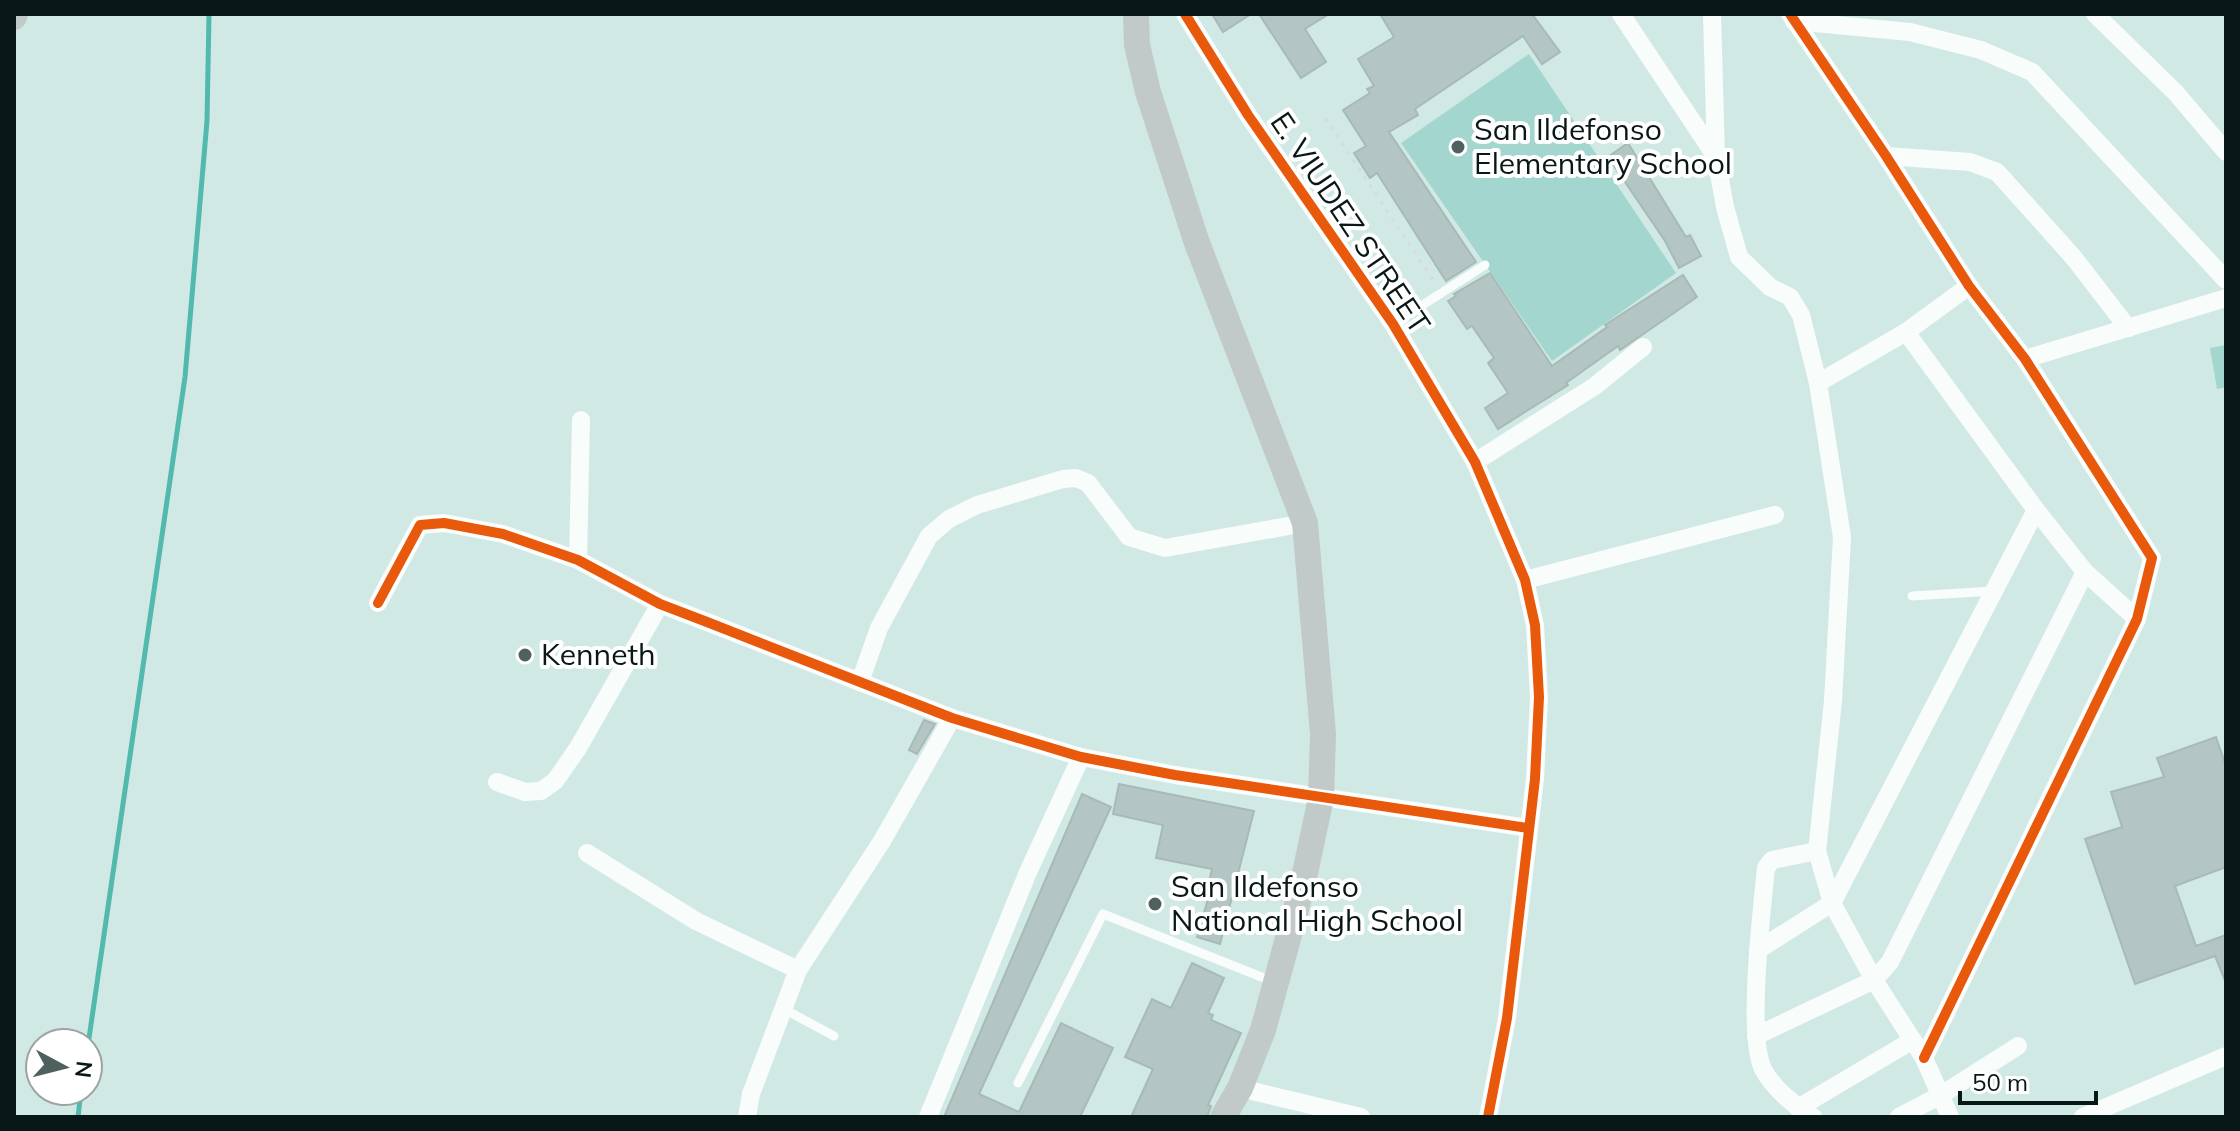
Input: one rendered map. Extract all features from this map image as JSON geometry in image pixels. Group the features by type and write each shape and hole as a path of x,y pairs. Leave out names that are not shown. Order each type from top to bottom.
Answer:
{"street":[{"path":"1136,14 1137,45 1148,92 1192,228 1305,523 1323,734 1321,798 1277,983 1263,1030 1240,1088 1223,1117"},
{"name":"E. VIUDEZ STREET","path":"1185,14 1248,115 1393,324 1475,462 1525,580 1535,625 1539,697 1535,779 1507,1018 1488,1117"},
{"path":"1621,14 1716,157"},
{"path":"1712,14 1716,157 1725,207 1739,257 1770,287 1790,297 1801,315 1818,383 1842,537 1833,701 1817,851 1832,903 1874,980 1924,1058 1950,1117"},
{"path":"2095,14 2176,93 2226,152"},
{"path":"1792,18 1969,286 2025,359 2152,558 2137,619 1924,1058"},
{"path":"1792,18 1910,32 1981,50 2032,72 2226,280"},
{"path":"1886,156 1970,162 1997,172 2074,258 2128,328"},
{"path":"1728,273 1739,257"},
{"path":"1818,383 1906,332 1969,286"},
{"path":"2025,359 2226,298"},
{"path":"1906,332 2085,572 2137,619"},
{"path":"1475,462 1595,386 1643,347"},
{"path":"578,560 581,420"},
{"path":"860,682 879,628 929,536 949,519 977,505 1063,479 1076,478 1088,483 1129,537 1165,548 1305,523"},
{"path":"1758,950 1832,903 2036,510"},
{"path":"1525,580 1775,515"},
{"path":"378,603 420,525 429,523 503,534 578,560 660,604 952,718 1081,757 1175,775 1528,828"},
{"path":"1756,1036 1874,980 1890,962 2085,572"},
{"path":"497,782 525,792 541,791 555,781 578,748 660,604"},
{"path":"747,1117 751,1094 798,970 882,841 952,718"},
{"path":"928,1117 1028,872 1081,757"},
{"path":"1817,851 1772,860 1766,868 1758,950 1756,1036 1764,1072 1805,1113 1913,1040"},
{"path":"587,853 696,921 798,970"},
{"path":"1899,1117 1941,1095 2018,1046"},
{"path":"2083,1117 2226,1056"},
{"path":"1240,1088 1361,1117"}],"lane":[{"path":"1393,324 1485,265"},
{"path":"1912,596 1994,591"},
{"path":"1018,1083 1103,914 1277,983"},
{"path":"782,1008 834,1036"}],"path":[{"path":"1325,118 1442,293"}],"green space":[{"path":"1529,54 1676,273 1552,361 1401,143"},
{"path":"2226,345 2226,387 2217,389 2210,348"}],"building":[{"path":"1212,14 1251,14 1223,32"},
{"path":"1259,14 1329,14 1305,29 1326,62 1301,78"},
{"path":"1380,14 1532,14 1560,52 1542,64 1523,36 1415,109 1418,115 1389,132 1476,262 1446,281 1377,173 1370,178 1354,153 1366,146 1343,110 1370,93 1367,89 1374,86 1358,59 1394,37"},
{"path":"1628,143 1701,256 1679,268 1665,241 1608,157"},
{"path":"1490,273 1552,366 1607,327 1605,325 1683,275 1697,297 1620,350 1618,346 1566,383 1568,385 1498,429 1485,408 1508,393 1488,363 1494,358 1472,326 1467,329 1448,301 1456,296 1454,294"},
{"path":"924,720 935,724 917,754 909,750"},
{"path":"2216,737 2226,766 2226,867 2175,886 2196,946 2226,935 2226,983 2215,956 2135,984 2085,839 2122,827 2111,792 2164,777 2157,758"},
{"path":"1119,784 1254,811 1220,944 1197,937 1208,899 1205,899 1212,869 1156,858 1163,825 1113,814"},
{"path":"1082,794 1111,807 979,1094 1019,1112 1061,1023 1113,1048 1080,1117 944,1117"},
{"path":"1192,963 1224,978 1208,1013 1213,1015 1211,1020 1241,1033 1208,1105 1211,1106 1207,1117 1131,1117 1153,1069 1125,1057 1152,999 1171,1008"}],"waterway":[{"path":"91,1027 185,377 207,121 209,14"},
{"path":"78,1117 79,1107"}],"cycle path":[{"path":"1185,14 1248,115 1393,324 1475,462 1525,580 1535,625 1539,697 1535,779 1507,1018 1488,1117"},
{"path":"1790,14 1969,286 2025,359 2152,558 2137,619 1924,1058"},
{"path":"378,603 420,525 444,523 503,534 578,560 660,604 952,718 1081,757 1175,775 1528,828"}],"place":[{"name":"San Ildefonso Elementary School","path":"1458,147"},
{"name":"Kenneth","path":"525,655"},
{"name":"San Ildefonso National High School","path":"1155,904"}]}
